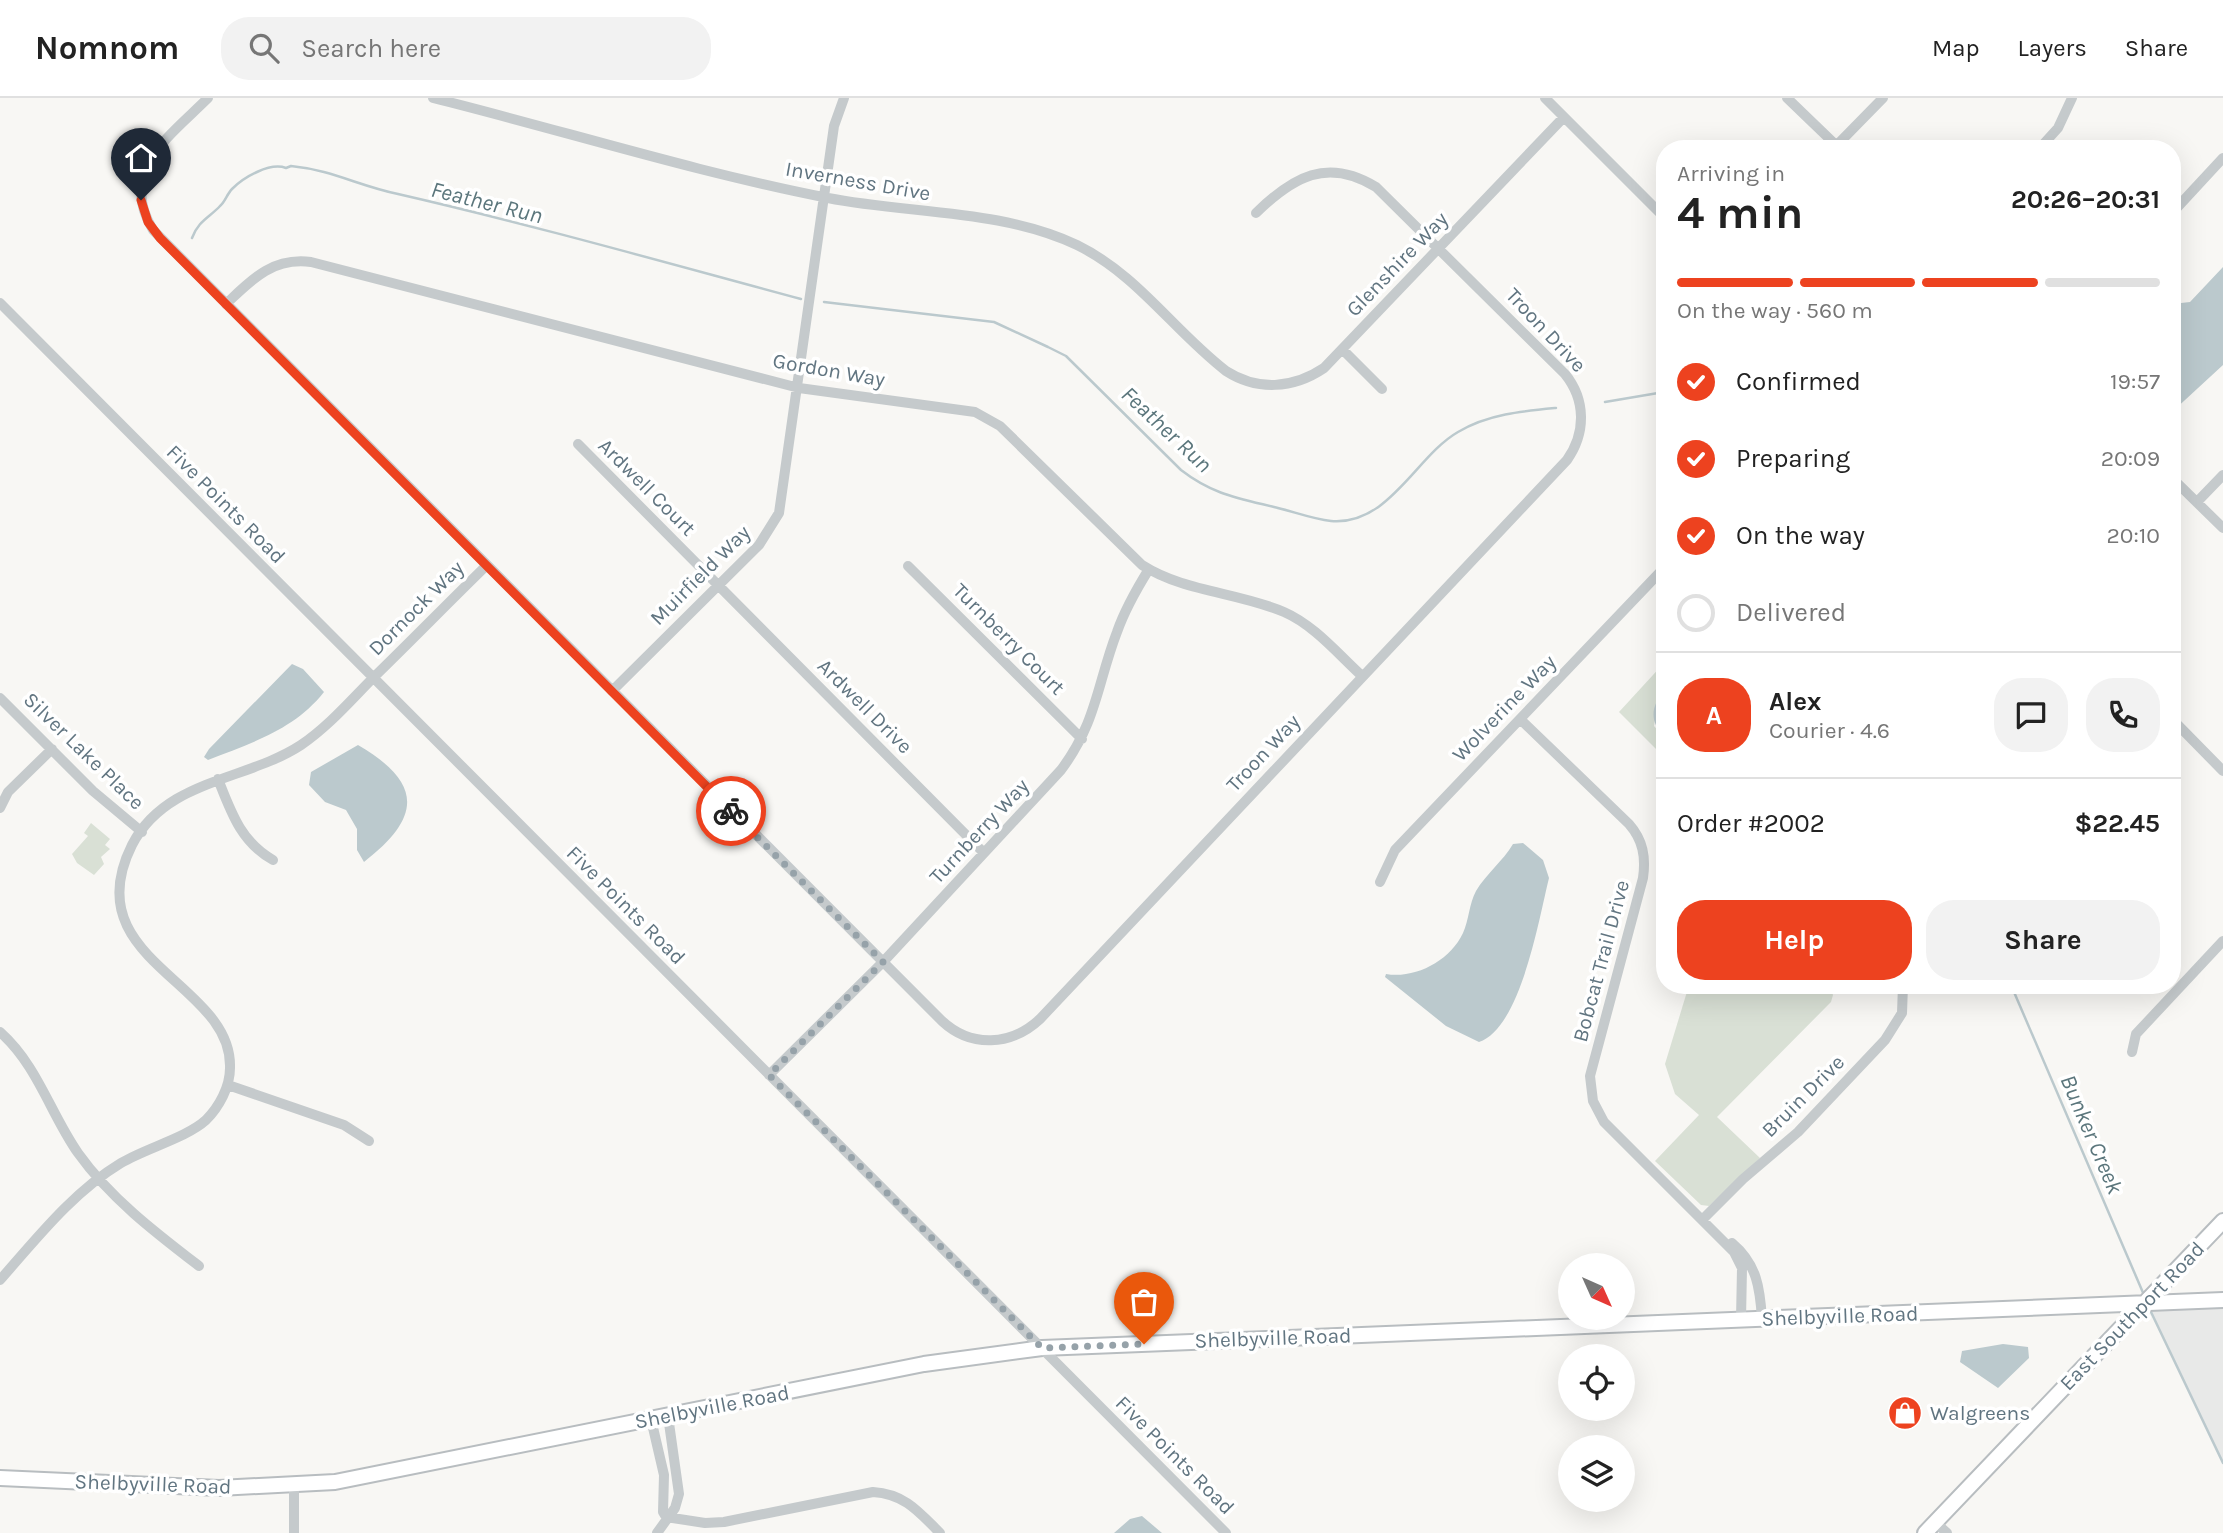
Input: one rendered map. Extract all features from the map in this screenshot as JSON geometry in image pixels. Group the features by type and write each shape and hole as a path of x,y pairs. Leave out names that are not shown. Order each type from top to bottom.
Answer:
{"main road":[{"name":"East Southport Road","path":"1925,1533 2223,1221"},
{"name":"Shelbyville Road","path":"0,1478 219,1488 294,1486 365,1477 969,1356 1042,1348 2223,1300"}],"street":[{"path":"208,98 152,156 142,181 141,195 146,218 153,230 883,962"},
{"name":"Inverness Drive","path":"433,98 461,101 825,198 1008,223 1068,241 1102,259 1133,281 1215,362 1234,376"},
{"name":"Muirfield Way","path":"612,691 765,538 779,513 799,388 834,126 844,98"},
{"path":"1545,98 1656,209"},
{"path":"1787,98 1831,140"},
{"path":"1845,140 1884,98"},
{"path":"2046,140 2064,117 2072,98"},
{"name":"Glenshire Way","path":"1234,376 1255,384 1289,384 1316,373 1564,117"},
{"path":"2181,203 2223,158"},
{"name":"Troon Drive","path":"1256,213 1281,189 1301,178 1319,173 1347,174 1380,189 1562,370 1576,390 1582,418 1577,443 1567,460 1541,487"},
{"name":"Gordon Way","path":"226,304 265,269 292,261 311,262 799,388 971,411 987,417 1149,569 1170,579 1285,612 1307,625 1363,676"},
{"name":"Five Points Road","path":"0,303 1226,1533"},
{"path":"1342,349 1382,389"},
{"name":"Ardwell Court","path":"578,444 718,586"},
{"path":"2197,502 2223,475"},
{"name":"Troon Way","path":"883,962 956,1032 977,1040 1008,1038 1029,1029 1541,487"},
{"path":"2181,487 2223,528"},
{"name":"Dornock Way","path":"228,1085 231,1066 222,1031 148,956 125,920 121,894 122,873 128,854 142,832 175,800 299,746 321,730 487,565"},
{"name":"Turnberry Court","path":"908,566 1083,739"},
{"name":"Turnberry Way","path":"769,1075 883,962 1061,770 1083,739 1098,700 1122,618 1149,569"},
{"name":"Wolverine Way","path":"1380,882 1395,850 1656,576"},
{"name":"Ardwell Drive","path":"718,586 984,853"},
{"name":"Silver Lake Place","path":"0,698 103,800 142,832"},
{"name":"Bobcat Trail Drive","path":"1520,719 1629,824 1642,844 1645,863 1643,878 1590,1076 1591,1097 1604,1122 1734,1252 1742,1268 1741,1320"},
{"path":"2181,728 2223,771"},
{"path":"0,808 8,792 52,749"},
{"path":"218,779 241,831 255,847 273,860"},
{"path":"2181,986 2223,941"},
{"name":"Bruin Drive","path":"1703,1219 1743,1179 1798,1132 1885,1040 1902,1013 1903,994"},
{"path":"2132,1052 2136,1034 2173,994"},
{"path":"0,1032 32,1068 78,1152 99,1178 151,1229 200,1266"},
{"path":"0,1279 75,1198 124,1162 205,1121 228,1085 344,1125 369,1141"},
{"name":"Bobcat Trail Drive","path":"1703,1219 1743,1252 1752,1265 1758,1279 1762,1319"},
{"path":"665,1514 675,1507 678,1494 668,1416"},
{"path":"651,1419 664,1475 665,1514 657,1533"},
{"path":"294,1486 294,1533"},
{"path":"665,1514 724,1522 873,1492 897,1495 909,1502 940,1533"},
{"path":"1936,1522 1947,1533"}],"shaded area":[{"path":"2223,267 2223,365 2181,404 2181,303 2190,302"},
{"path":"292,664 303,669 324,692 312,705 271,734 208,760 204,757 209,749"},
{"path":"1656,672 1656,749 1619,712"},
{"path":"1656,703 1656,725 1654,720"},
{"path":"358,745 395,773 404,787 407,801 405,815 397,830 364,862 357,850 357,829 346,810 325,802 309,785 311,772"},
{"path":"91,823 110,839 105,845 110,849 101,857 104,864 94,875 77,863 72,854 88,836 84,833"},
{"path":"1523,843 1543,860 1549,878 1534,944 1517,995 1494,1033 1479,1042 1446,1026 1385,977 1386,974 1420,971 1450,952 1463,933 1480,885 1513,844"},
{"path":"1686,994 1833,994 1831,1002 1717,1117 1760,1158 1709,1206 1701,1205 1655,1161 1699,1115 1675,1094 1665,1064"},
{"path":"2223,1300 2223,1462 2148,1304"},
{"path":"2003,1344 2028,1347 2029,1358 1998,1388 1960,1362 1962,1351"},
{"path":"1142,1516 1162,1533 1114,1533 1130,1519"}],"waterway":[{"name":"Feather Run","path":"192,238 201,223 243,180 265,169 291,166 320,171 384,191 550,231 801,299"},
{"name":"Feather Run","path":"824,302 994,322 1066,356 1181,470 1203,485 1248,501 1324,520 1351,520 1369,513 1386,501 1443,443 1469,426 1506,414 1556,408"},
{"name":"Feather Run","path":"1605,402 1656,393"},
{"name":"Bunker Creek","path":"2015,994 2144,1295"},
{"name":"Bunker Creek","path":"2151,1312 2223,1463"}],"way so far":[{"path":"731,811 883,962 769,1075 1042,1348 1144,1344"}],"place":[{"name":"Walgreens","path":"1905,1413"}],"route":[{"path":"141,200 148,222 160,238 731,811"}]}
